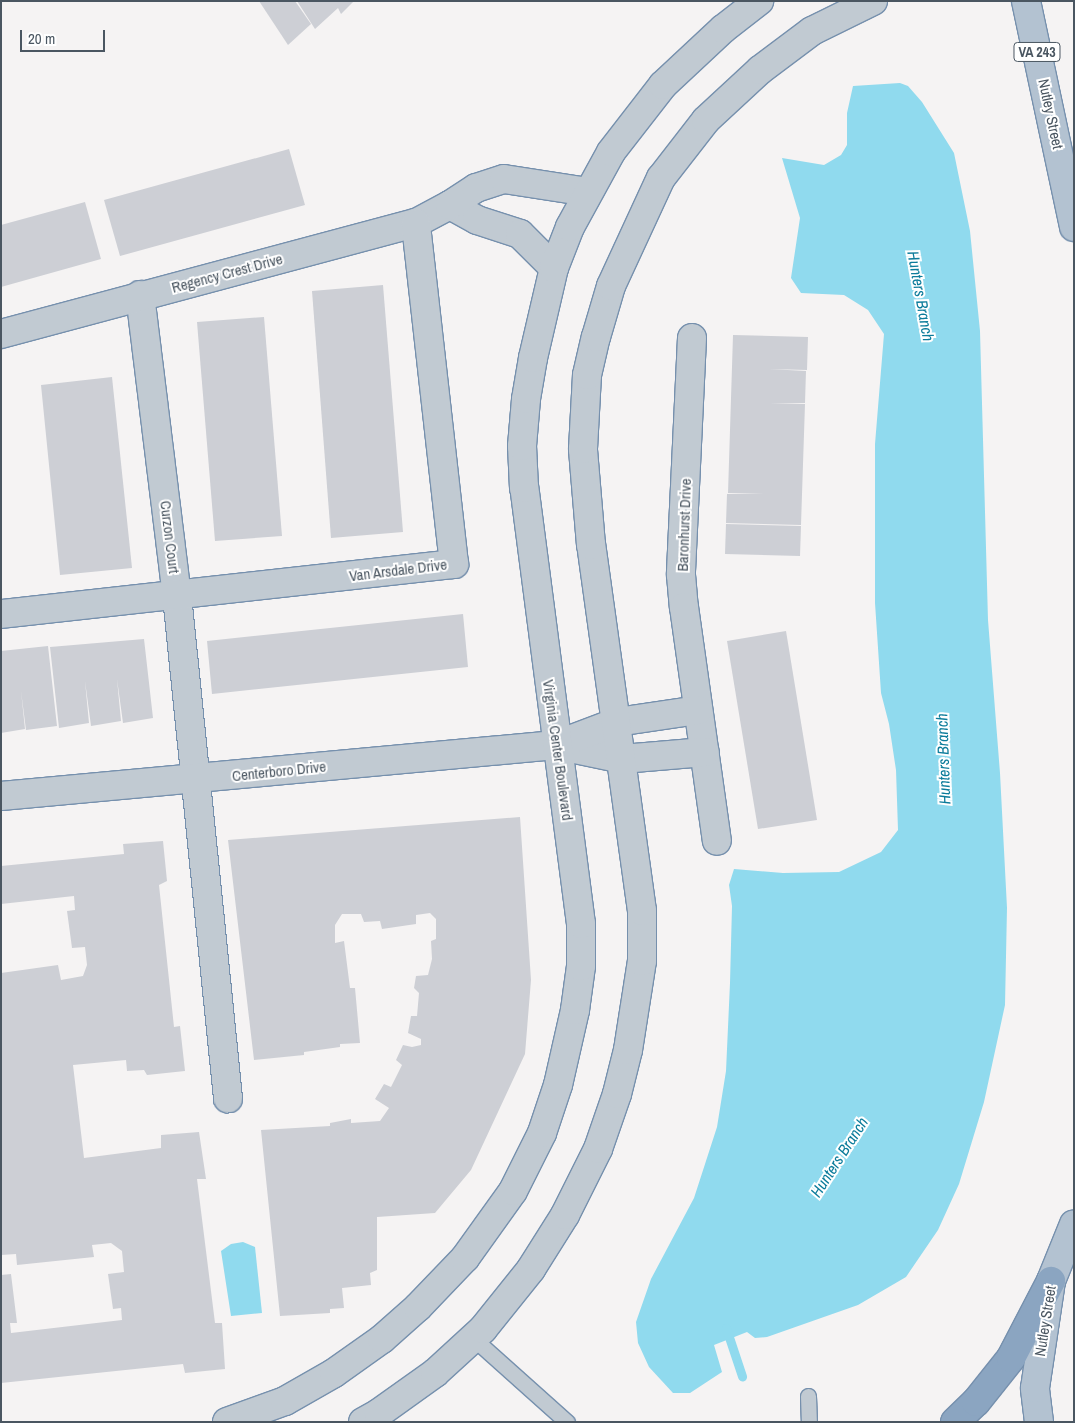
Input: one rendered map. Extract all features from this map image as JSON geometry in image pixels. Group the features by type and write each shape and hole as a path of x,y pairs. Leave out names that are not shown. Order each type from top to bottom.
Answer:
{"highway":[{"path":"956,1422 976,1402 1011,1358 1052,1281"}],"main road":[{"name":"Nutley Street","path":"1026,1 1074,227"},
{"name":"Nutley Street","path":"1039,1422 1035,1388 1052,1281 1074,1224"}],"street":[{"name":"Virginia Center Boulevard","path":"227,1422 285,1401 334,1373 382,1339 418,1307 465,1258 513,1191 538,1141 558,1085 568,1046 581,966 580,916 556,745 524,488 522,446 526,400 533,358 554,268 570,228 611,152 663,85 723,29 759,1"},
{"path":"363,1422 379,1414 435,1373 472,1338 531,1269 565,1215 598,1149 616,1094 632,1026 642,961 642,911 591,545 583,449 587,376 611,286 661,178 706,120 760,70 812,31 873,1"},
{"name":"Regency Crest Drive","path":"1,334 140,295 416,223 450,205 476,188 504,179 588,192"},
{"path":"450,205 477,220 520,234 554,268"},
{"name":"Van Arsdale Drive","path":"1,614 454,564 416,223"},
{"name":"Curzon Court","path":"140,295 177,596 228,1098"},
{"name":"Baronhurst Drive","path":"692,338 681,575 717,842"},
{"path":"556,745 616,722 698,710"},
{"path":"556,745 622,760 704,752"},
{"name":"Centerboro Drive","path":"1,796 556,745"}],"lane":[{"path":"472,1338 567,1422"},
{"path":"808,1396 809,1422"}],"water":[{"path":"900,83 908,86 922,102 954,153 970,231 980,331 988,620 1000,773 1007,908 1005,1005 984,1102 959,1184 938,1230 906,1277 858,1305 767,1337 755,1338 747,1332 714,1345 722,1372 690,1393 673,1393 649,1367 638,1343 636,1322 651,1279 694,1198 717,1127 726,1071 732,906 729,885 734,869 783,873 839,872 881,852 898,830 896,770 889,724 881,693 875,603 875,444 884,334 868,310 844,295 801,293 791,278 800,218 782,158 824,165 841,155 847,145 847,113 853,86"},
{"path":"243,1242 255,1247 262,1313 231,1316 221,1251 231,1244"}],"building":[{"path":"259,1 295,1 311,24 288,45"},
{"path":"297,1 354,1 341,14 338,8 315,29"},
{"path":"289,149 305,205 120,256 104,200"},
{"path":"85,202 101,259 1,287 1,225"},
{"path":"383,285 403,532 331,538 312,291"},
{"path":"264,317 282,536 215,541 197,322"},
{"path":"733,335 808,337 807,370 769,369 806,371 805,403 770,403 805,404 801,525 726,523 727,494 766,494 728,493"},
{"path":"112,377 132,568 60,575 41,385"},
{"path":"726,524 801,526 800,556 725,554"},
{"path":"463,614 468,667 212,694 207,641"},
{"path":"786,631 817,820 758,829 727,641"},
{"path":"144,639 153,718 123,723 117,679 121,721 91,726 85,681 89,723 59,728 50,647"},
{"path":"48,646 57,726 26,730 21,691 25,729 1,733 1,651"},
{"path":"520,817 531,980 525,1054 471,1170 435,1213 377,1217 377,1270 370,1273 371,1285 342,1288 344,1308 330,1309 330,1313 280,1316 261,1130 330,1126 330,1123 351,1119 351,1123 380,1121 389,1108 375,1099 384,1084 391,1087 402,1065 396,1060 403,1045 412,1047 421,1045 421,1039 408,1033 411,1016 417,1016 419,993 414,988 416,976 428,975 432,959 431,941 436,939 436,919 430,913 416,915 416,924 382,929 380,921 364,922 361,914 342,914 335,925 335,943 344,941 350,988 355,988 360,1043 340,1044 340,1047 304,1052 304,1055 254,1060 228,840"},
{"path":"163,841 167,881 159,885 174,1027 180,1026 185,1071 147,1075 144,1070 127,1071 126,1060 73,1065 84,1158 161,1148 161,1135 199,1132 206,1179 197,1179 215,1323 222,1323 225,1369 185,1373 183,1364 1,1383 1,1275 11,1274 17,1323 10,1323 11,1333 122,1320 121,1308 113,1309 108,1274 124,1272 122,1251 111,1243 92,1245 94,1257 17,1265 16,1254 1,1255 1,973 58,965 61,980 83,976 87,965 85,947 72,948 67,911 75,910 74,896 1,904 1,866 124,854 123,844"}],"waterway":[{"name":"Hunters Branch","path":"726,1328 742,1376"}]}
